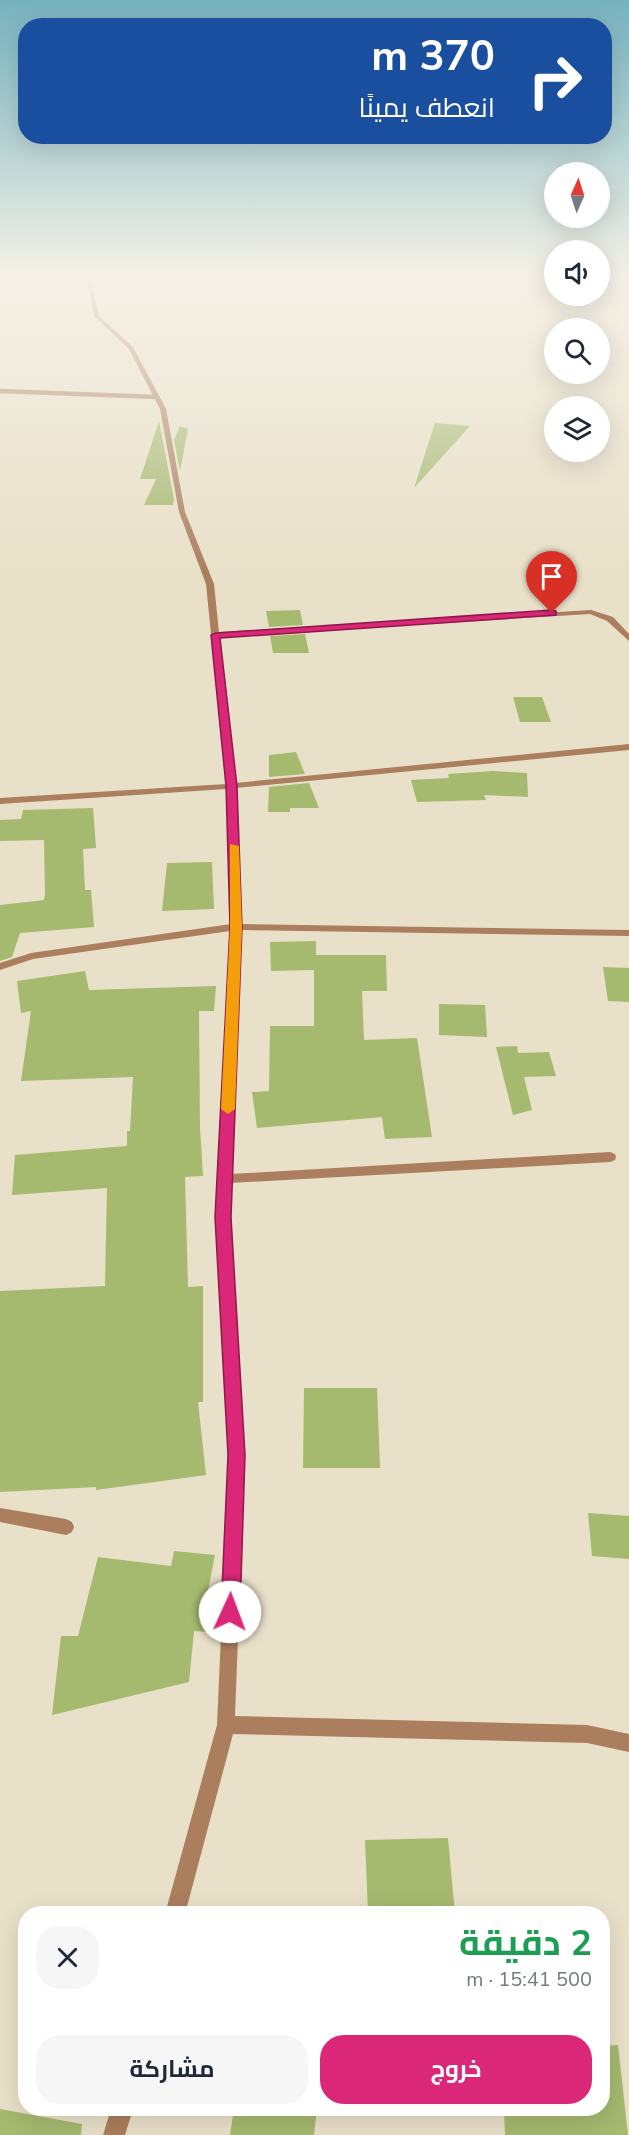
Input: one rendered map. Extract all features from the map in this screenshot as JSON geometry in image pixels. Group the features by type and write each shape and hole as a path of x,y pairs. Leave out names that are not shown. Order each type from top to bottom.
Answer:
{"street":[{"path":"145,375 163,409 182,512 210,584 231,786 236,927 223,1217 237,1455 226,1725 177,1906"},
{"path":"216,635 591,612 610,619 629,639"},
{"path":"0,801 231,786 629,747"},
{"path":"0,967 31,956 236,927 629,933"},
{"path":"225,1179 610,1156"},
{"path":"0,1515 66,1527"},
{"path":"226,1725 587,1734 629,1743"},
{"path":"114,2135 120,2116"}],"lane":[{"path":"0,391 157,398"}],"building":[{"path":"159,421 174,499 173,505 144,505 156,479 140,479"},
{"path":"435,423 470,426 414,488"},
{"path":"180,426 188,429 180,471 174,440"},
{"path":"300,610 303,625 269,627 266,611"},
{"path":"305,634 309,653 273,653 270,636"},
{"path":"513,697 542,697 551,722 520,722"},
{"path":"296,752 305,774 269,777 269,755"},
{"path":"493,771 527,773 528,797 484,795 486,800 417,802 411,780 449,778 448,774"},
{"path":"309,783 319,808 290,808 290,812 268,812 269,787"},
{"path":"93,808 96,848 83,849 85,890 91,890 94,927 20,933 12,957 0,961 0,905 44,900 45,894 44,840 0,841 0,820 21,819 23,810"},
{"path":"212,862 214,909 162,911 167,863"},
{"path":"316,941 316,955 386,955 387,991 362,991 364,1040 417,1038 432,1137 385,1139 382,1117 257,1128 252,1092 269,1091 270,1026 314,1026 314,970 271,971 270,942"},
{"path":"603,967 629,968 629,1002 608,1001"},
{"path":"85,971 89,990 216,986 214,1011 199,1011 200,1127 203,1176 185,1177 188,1287 203,1286 203,1402 198,1402 206,1475 96,1490 96,1487 0,1492 0,1291 105,1286 107,1188 12,1195 15,1155 127,1146 133,1077 21,1081 31,1011 21,1013 17,981"},
{"path":"439,1004 485,1005 487,1037 439,1035"},
{"path":"517,1046 518,1053 549,1052 556,1076 524,1077 532,1110 513,1115 496,1047"},
{"path":"304,1388 377,1388 380,1468 303,1468"},
{"path":"588,1513 629,1516 629,1559 592,1556"},
{"path":"174,1551 215,1555 206,1601 212,1601 209,1632 194,1631 189,1682 52,1715 61,1636 78,1636 98,1557 171,1566"},
{"path":"448,1838 454,1906 368,1906 365,1840"},
{"path":"618,2045 628,2135 505,2135 504,2116 610,2116 610,2046"},
{"path":"0,2109 18,2112 18,2116 38,2116 82,2124 81,2135 0,2135"},
{"path":"233,2116 316,2116 314,2135 230,2135"}],"slow traffic":[{"path":"228,1109 236,927 234,846"}],"route":[{"path":"230,1612 237,1455 223,1217 236,927 231,786 216,635 552,613"}]}
